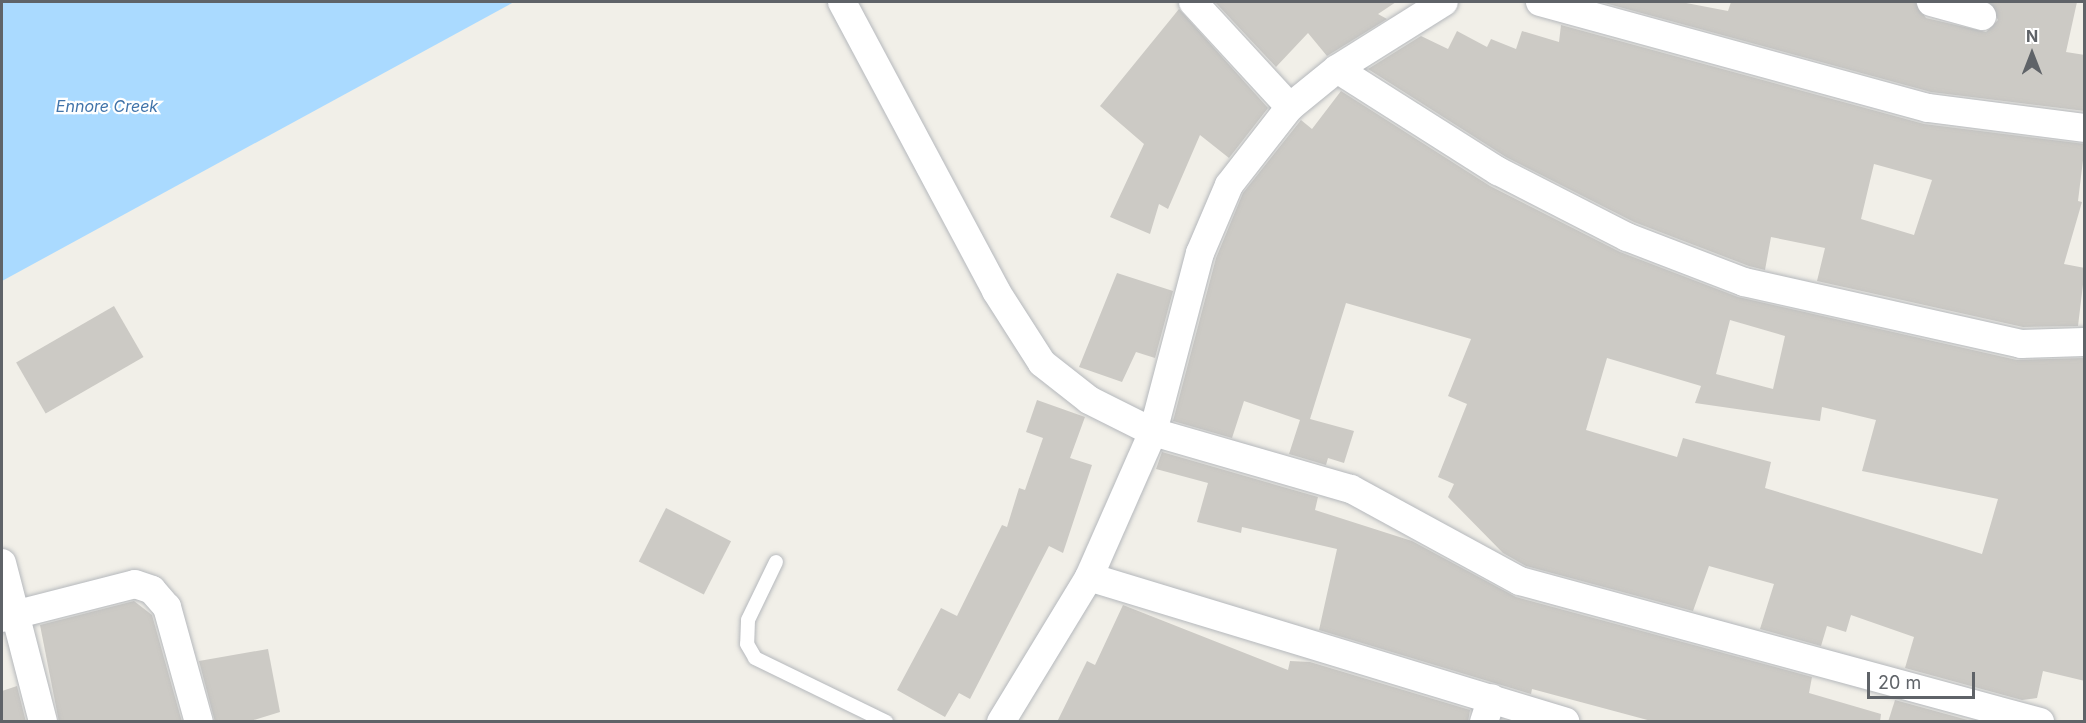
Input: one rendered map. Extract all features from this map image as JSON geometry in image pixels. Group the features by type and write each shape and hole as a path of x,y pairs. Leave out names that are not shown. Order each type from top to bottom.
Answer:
{"street":[{"path":"842,2 996,291 1042,363 1089,400 1153,432 1350,489 1520,581 2040,722"},
{"path":"1193,2 1290,107"},
{"path":"1001,722 1089,577 1153,432 1200,253 1218,208 1290,107 1337,69 1444,2"},
{"path":"1540,2 1928,108 2085,128"},
{"path":"1931,2 1982,16"},
{"path":"1337,69 1498,171 1627,237 1744,282 2021,344 2085,342"},
{"path":"2,563 8,617 43,722"},
{"path":"1089,577 1488,710 1565,722"},
{"path":"8,617 135,584 152,590 167,607 199,722"}],"lane":[{"path":"776,562 748,620 747,644 755,658 886,722"}],"water":[{"name":"Ennore Creek","path":"2,2 514,2 2,281"}],"building":[{"path":"1215,2 1396,2 1378,14 1387,19 1327,56 1308,33 1276,67"},
{"path":"1601,2 1681,2 1728,11 1731,2 1915,2 1926,18 1986,32 1998,20 1989,2 2077,2 2066,52 2085,55 2085,111 1931,92"},
{"path":"1179,9 1268,108 1229,158 1200,135 1168,209 1159,204 1150,234 1110,217 1144,144 1100,106"},
{"path":"1561,25 1924,124 2085,144 2078,201 2082,202 2064,264 2085,268 2078,326 2023,327 1817,281 1825,248 1771,237 1765,270 1749,266 1634,222 1506,157 1368,69 1421,36 1448,49 1457,31 1487,47 1491,39 1516,49 1522,31 1559,42","holes":["1874,164 1932,180 1914,235 1861,219"]},
{"path":"1341,91 1490,186 1620,252 1738,297 2017,360 2084,358 2085,681 2043,671 2037,698 2022,700 1905,668 1914,637 1851,615 1846,632 1827,626 1821,646 1760,629 1774,584 1709,566 1693,611 1526,566 1503,553 1448,497 1454,484 1438,477 1467,404 1448,396 1471,339 1346,303 1310,419 1354,431 1344,463 1328,458 1326,465 1289,454 1300,420 1244,401 1232,438 1173,421 1216,258 1243,193 1301,120 1312,129","holes":["1730,320 1785,336 1773,389 1716,374","1607,358 1701,386 1695,403 1820,421 1822,407 1876,420 1862,471 1998,499 1982,554 1765,488 1771,462 1683,438 1677,457 1586,430"]},
{"path":"1117,273 1173,291 1155,358 1136,352 1122,382 1079,367"},
{"path":"114,306 144,357 46,414 16,362"},
{"path":"1037,400 1085,417 1070,458 1092,465 1063,553 1049,546 970,699 959,693 945,717 897,690 941,608 957,616 1002,525 1007,527 1019,488 1025,490 1043,438 1026,432"},
{"path":"1162,452 1318,497 1315,510 1412,541 1516,597 1812,677 1809,693 1881,714 1880,722 1655,722 1532,689 1531,694 1319,630 1337,549 1242,527 1241,533 1197,522 1208,483 1156,469"},
{"path":"666,508 731,541 704,595 639,561"},
{"path":"134,601 152,615 182,722 59,722 40,625"},
{"path":"1123,605 1288,670 1290,661 1310,662 1470,710 1468,722 1057,722 1087,661 1095,665"},
{"path":"268,649 280,712 247,722 215,722 199,661"},
{"path":"17,686 26,722 2,722 2,691"},
{"path":"1895,700 1975,722 1888,722"}]}
